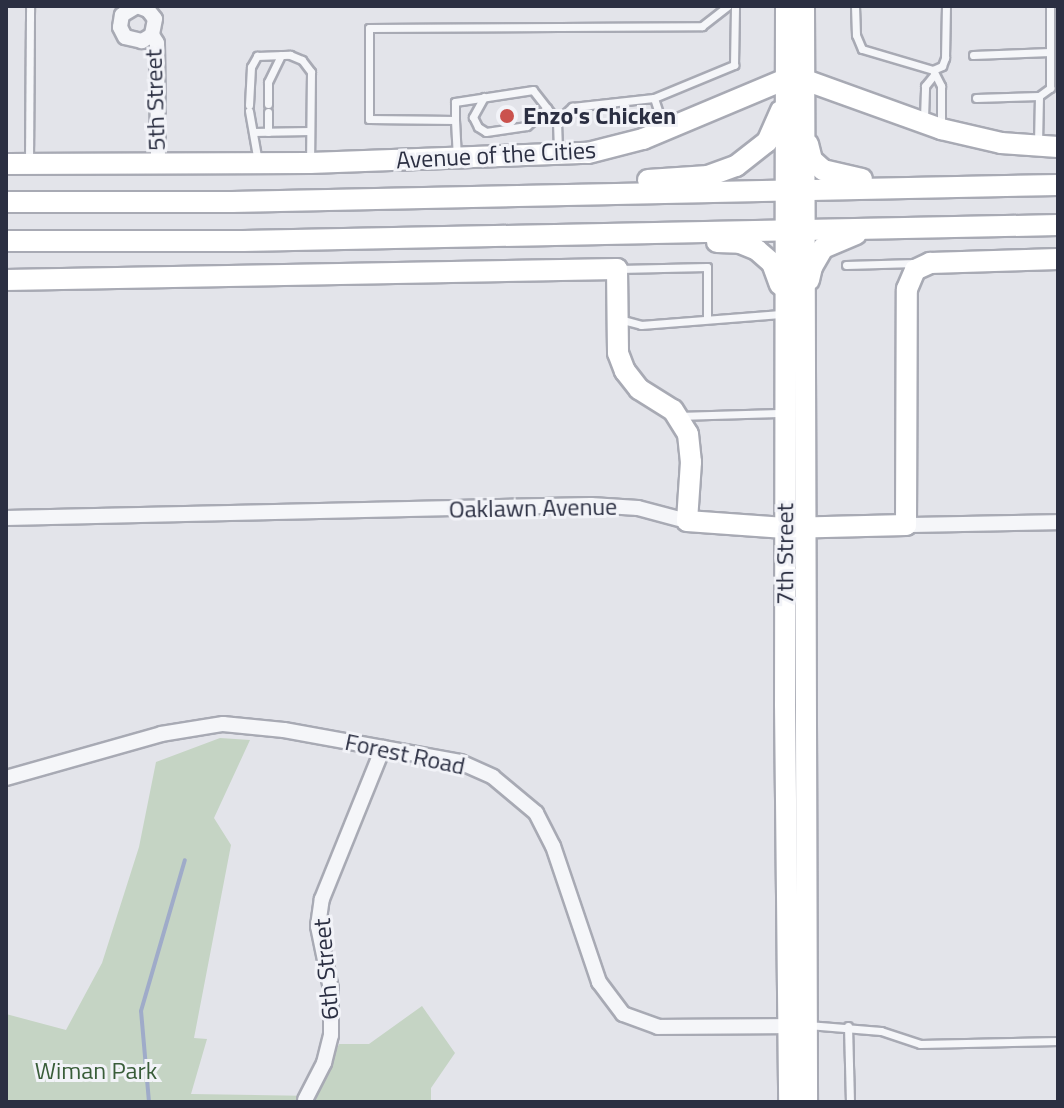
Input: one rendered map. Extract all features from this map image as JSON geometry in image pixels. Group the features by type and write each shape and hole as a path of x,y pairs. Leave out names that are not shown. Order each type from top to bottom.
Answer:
{"main road":[{"name":"7th Street","path":"786,6 792,85 794,230 804,332 794,527 796,1026 789,1102"},
{"name":"7th Street","path":"794,191 804,130 792,85 804,6"},
{"name":"Avenue of the Cities","path":"6,164 158,166 558,156 608,149 792,85"},
{"path":"428,197 722,173 767,142 792,85 932,127 1001,143 1048,146"},
{"path":"804,130 817,166 849,179 960,176 1058,185"},
{"name":"Avenue of the Cities","path":"6,202 1058,185"},
{"path":"6,241 1058,225"},
{"path":"804,332 810,274 823,248 846,237 883,228"},
{"name":"7th Street","path":"794,230 784,305 784,413 794,527"},
{"path":"538,235 635,244 740,243 757,250 772,263 784,305"},
{"path":"906,525 907,289 915,270 930,263 1058,259"},
{"path":"6,280 617,269 618,353 625,371 639,389 679,417 688,434 691,462 687,521"},
{"name":"Oaklawn Avenue","path":"687,521 794,527 906,525"},
{"name":"7th Street","path":"796,1026 807,1102"}],"street":[{"name":"5th Street","path":"152,35 157,43 158,166"},
{"name":"Oaklawn Avenue","path":"6,518 591,505 638,508 687,521"},
{"name":"Oaklawn Avenue","path":"906,525 1058,522"},
{"name":"Forest Road","path":"6,778 161,734 223,724 256,725 460,762 510,789 536,813 553,846 599,982 623,1014 658,1027 796,1026"},
{"name":"6th Street","path":"304,1101 324,1063 331,1035 331,989 318,926 322,899 383,748"}],"lane":[{"path":"29,165 30,6"},
{"path":"455,120 369,119 369,28 702,26 728,6"},
{"path":"557,121 572,107 654,98 734,65 735,6"},
{"path":"932,127 925,86 945,58 946,6"},
{"path":"976,98 1039,96 1050,88 1050,6"},
{"path":"857,8 856,35 862,49 933,73 941,86 932,127"},
{"path":"973,55 1050,52"},
{"path":"268,132 268,82 281,55"},
{"path":"258,164 249,108 251,67 257,56 281,55 302,60 311,72 310,163"},
{"path":"458,159 455,102 533,90 557,121 558,156"},
{"path":"1039,96 1048,146"},
{"path":"484,97 473,117 478,127 486,132 527,126 547,108"},
{"path":"654,98 664,130"},
{"path":"253,132 310,131"},
{"path":"846,265 930,263"},
{"path":"617,269 707,267 707,318"},
{"path":"617,318 641,325 784,305"},
{"path":"679,417 784,413"},
{"path":"796,1026 848,1026 894,1034 920,1044 1058,1041"},
{"path":"848,1026 850,1102"}],"green space":[{"name":"Wiman Park","path":"220,738 250,740 214,818 231,845 194,1038 207,1039 191,1094 316,1096 339,1044 369,1044 422,1006 455,1053 431,1088 431,1102 6,1102 6,1014 66,1030 102,963 139,847 156,762"}],"waterway":[{"path":"149,1102 141,1011 185,860"}],"place":[{"name":"Enzo's Chicken","path":"507,116"}]}
